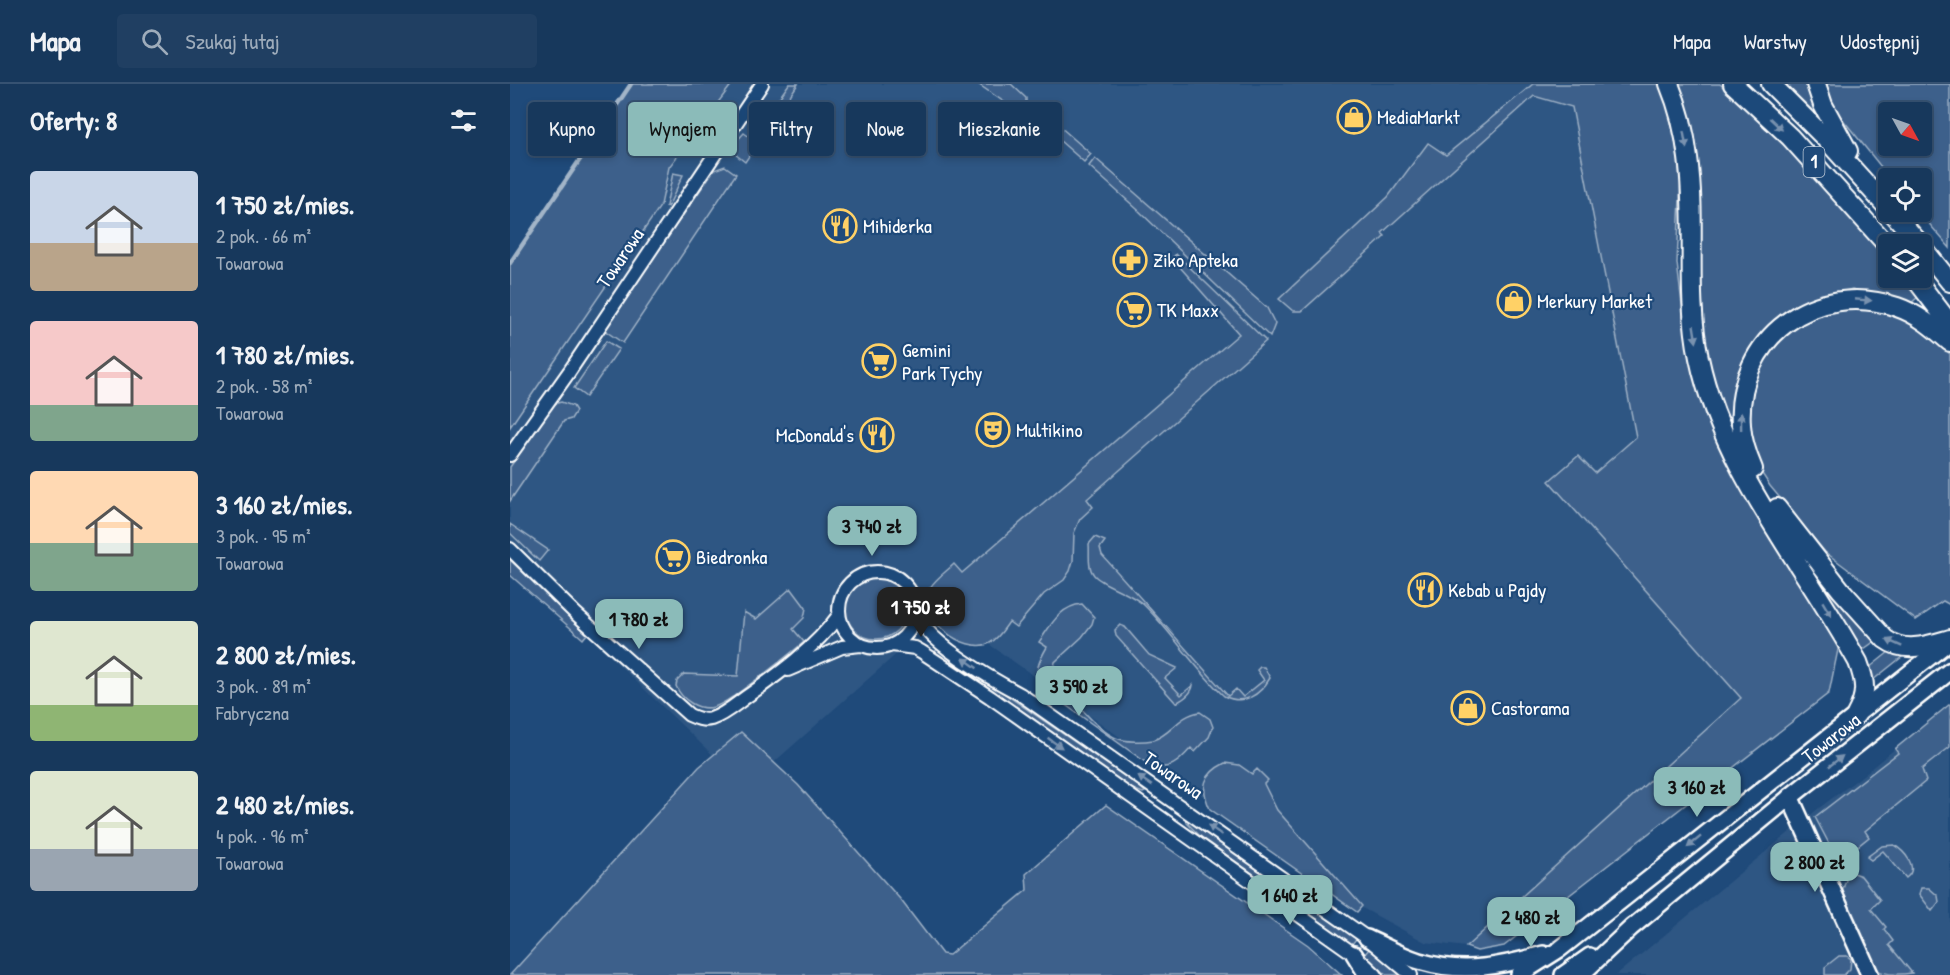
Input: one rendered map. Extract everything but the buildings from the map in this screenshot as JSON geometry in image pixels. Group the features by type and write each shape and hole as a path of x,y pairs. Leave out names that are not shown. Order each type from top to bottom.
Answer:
{"main road":[{"path":"1669,84 1682,119 1689,159 1693,323 1705,386 1715,416 1749,482 1858,662 1865,687 1863,701 1856,715"},
{"name":"1","path":"1733,84 1790,137 1878,235"},
{"name":"1","path":"1771,84 1878,196"},
{"path":"1816,84 1822,105 1836,132 1874,191"},
{"path":"1901,222 1911,234"},
{"path":"1932,260 1950,282"},
{"path":"1923,288 1950,324"},
{"path":"1950,342 1918,317 1899,307 1878,302 1843,299 1809,309 1774,333 1753,363 1745,382 1741,423 1742,438 1753,470 1779,512 1841,590 1886,639 1893,645 1907,648 1950,640"},
{"name":"Towarowa","path":"1790,797 1950,671"},
{"path":"1790,797 1870,975"}],"street":[{"name":"Towarowa","path":"510,455 569,372 762,84"},
{"path":"510,549 575,613 689,715 697,719 708,720 721,715 776,675 828,629 839,615"},
{"path":"776,675 842,647 861,645 872,648 892,645 906,634 911,626 915,609 910,591 898,579 882,572 859,576 844,589 839,605 839,615 845,632 861,645"},
{"name":"Towarowa","path":"915,609 920,621 936,639 994,680 1020,694 1367,938 1411,975"},
{"name":"Towarowa","path":"1520,975 1560,949 1950,640"},
{"name":"Towarowa","path":"892,645 915,648 1020,718 1354,954 1376,975"},
{"name":"Towarowa","path":"1631,928 1790,797"},
{"path":"1563,975 1631,928"},
{"path":"1581,975 1631,928"},
{"path":"1367,938 1422,962 1462,970 1512,964 1560,949"},
{"path":"1354,954 1367,975"}],"shaded area":[{"path":"631,84 732,84 718,102 628,102 628,156 677,156 669,167 661,205 510,427 510,265 583,156 616,156 616,106"},
{"path":"732,84 1533,84 1446,156 1428,143 1388,197 1279,299 1302,311 1382,239 1385,236 1382,233 1534,96 1572,107 1636,437 1594,473 1550,481 1741,698 1466,947 1425,942 1353,903 944,612 746,787 510,560 510,427 661,205 669,167 677,156 737,156 737,102 718,102"},
{"path":"789,84 798,84 786,102 776,102"},
{"path":"978,84 1011,84 1026,98 1026,102 1004,102"},
{"path":"1533,84 1660,84 1676,132 1681,176 1677,263 1686,338 1709,421 1839,645 1829,693 1504,946 1477,951 1466,947 1741,698 1549,481 1578,456 1595,473 1636,437 1572,107 1534,96 1382,233 1385,236 1382,239 1302,311 1293,311 1279,299 1388,197 1428,143 1446,155"},
{"path":"1678,84 1720,84 1795,155 1878,246 1878,288 1911,288 1918,297 1910,304 1852,289 1795,305 1757,341 1739,375 1731,407 1732,415 1724,420 1705,352"},
{"path":"1785,84 1809,84 1819,115 1816,114"},
{"path":"1823,84 1950,84 1950,248 1928,222 1932,222 1932,168 1882,168 1832,106"},
{"path":"1062,128 1091,154 1084,162 1062,143"},
{"path":"744,133 749,137 749,156 745,162 737,156 737,141"},
{"path":"1095,158 1267,308 1275,324 1270,337 1089,166"},
{"path":"725,166 736,174 623,343 604,330 714,170"},
{"path":"673,173 683,175 668,207 666,206"},
{"path":"1176,254 1266,341 1087,499 1093,507 1080,519 1074,533 1073,561 1070,571 1064,580 1044,594 1016,627 1009,622 993,641 980,646 956,639 944,631 929,610 927,599 935,581 954,564 962,573 1239,334 1172,258"},
{"path":"1870,308 1902,317 1927,333 1950,354 1950,605 1943,601 1916,620 1825,552 1770,486 1757,466 1749,442 1746,400 1766,353 1795,326 1830,310"},
{"path":"606,341 619,349 586,397 574,388"},
{"path":"561,402 573,406 576,411 571,419 564,421 510,501 510,467 554,404"},
{"path":"510,524 548,550 539,561 510,533"},
{"path":"1095,537 1105,541 1100,548 1102,555 1228,696 1236,689 1243,697 1264,680 1257,670 1264,667 1270,678 1261,689 1245,699 1231,699 1224,696 1145,606 1094,575 1090,564 1089,544"},
{"path":"510,560 587,634 583,639 510,575"},
{"path":"1808,561 1875,641 1861,651 1806,562"},
{"path":"876,579 897,588 906,609 897,630 876,639 855,630 846,609 855,588"},
{"path":"791,588 806,608 804,618 793,629 804,642 752,683 719,705 708,708 697,706 686,700 676,686 677,681 684,674 738,676 744,612 756,619"},
{"path":"1082,604 1094,617 1092,624 1082,637 1055,662 1053,672 1065,689 1108,734 1125,740 1153,740 1165,734 1186,717 1200,712 1210,719 1213,727 1209,737 1195,752 1191,748 1178,761 1168,766 1151,766 1039,686 1037,671 1047,647 1039,642 1062,612"},
{"path":"1120,625 1125,627 1149,655 1177,668 1165,678 1181,695 1193,685 1187,696 1176,703 1116,636 1115,630"},
{"path":"938,648 1145,792 1130,788 1008,701 934,653"},
{"path":"1889,652 1903,656 1873,680 1869,680 1869,668"},
{"path":"1950,704 1950,975 1616,975 1819,808"},
{"path":"1950,704 1950,747 1922,769 1926,781 1865,831 1869,837 1848,854 1836,857 1815,817 1898,753 1895,749"},
{"path":"741,732 798,785 900,899 942,954 949,955 1027,890 1026,874 1106,805 1308,945 1342,975 510,975 699,767"},
{"path":"1225,763 1239,765 1252,774 1257,769 1268,780 1264,784 1277,810 1362,906 1357,912 1210,809 1205,794 1206,782 1212,772"},
{"path":"1189,822 1356,939 1352,944 1200,836 1187,823"},
{"path":"1894,845 1906,855 1911,865 1910,874 1906,878 1883,851 1871,860 1867,857 1882,846"},
{"path":"1853,873 1861,876 1880,900 1871,909 1886,927 1884,929 1893,941 1889,945 1912,973 1891,974 1873,968 1841,895 1847,877"},
{"path":"1921,888 1929,888 1938,896 1939,902 1932,911 1919,894"},
{"path":"1369,949 1402,975 1387,975 1364,955"},
{"path":"1839,956 1847,956 1851,959 1850,969 1844,975 1825,975 1825,967"}],"waterway":[{"path":"510,263 631,84"}],"place":[{"name":"MediaMarkt","path":"1354,117"},
{"name":"Mihiderka","path":"840,226"},
{"name":"Ziko Apteka","path":"1130,260"},
{"name":"Merkury Market","path":"1514,301"},
{"name":"TK Maxx","path":"1134,310"},
{"name":"Gemini Park Tychy","path":"879,361"},
{"name":"Multikino","path":"993,430"},
{"name":"McDonald's","path":"877,435"},
{"name":"Biedronka","path":"673,557"},
{"name":"Kebab u Pajdy","path":"1425,590"},
{"name":"Castorama","path":"1468,708"}]}
